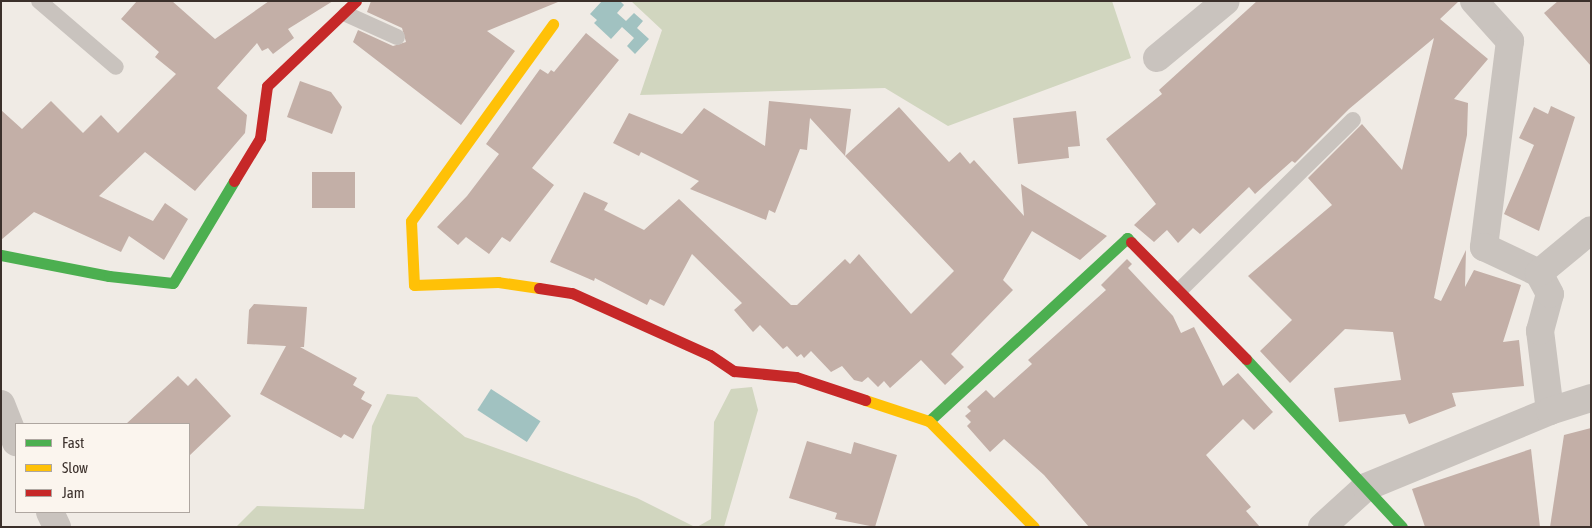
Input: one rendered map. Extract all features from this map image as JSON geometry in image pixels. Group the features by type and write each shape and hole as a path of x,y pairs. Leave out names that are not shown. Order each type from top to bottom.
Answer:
{"street":[{"path":"1157,58 1226,1"},
{"path":"1474,1 1510,41 1484,247 1539,273 1550,294 1540,331 1550,411"},
{"path":"1,255 109,276 173,283 260,138 267,86 351,8"},
{"path":"553,24 411,221 414,285 498,282 572,293 710,355 734,371 796,377 929,421 1034,527"},
{"path":"1539,273 1591,230"},
{"path":"929,421 1127,238 1181,289 1402,527"},
{"path":"1322,527 1366,487 1550,411 1591,398"},
{"path":"1,404 15,439"},
{"path":"50,513 57,527"}],"lane":[{"path":"39,1 116,67"},
{"path":"351,8 397,37"},
{"path":"1181,289 1353,120"}],"green space":[{"path":"631,1 1112,1 1131,58 948,126 885,88 640,95 662,30"},
{"path":"752,387 758,410 724,527 697,527 711,519 714,422 731,389"},
{"path":"387,394 417,397 465,437 637,498 695,527 236,527 257,506 364,509 372,426"}],"water":[{"path":"602,1 620,1 624,5 617,13 626,21 634,13 643,21 637,28 649,39 635,54 627,46 634,38 622,27 611,39 594,23 597,20 590,14"},
{"path":"491,389 540,421 527,442 477,410"}],"building":[{"path":"137,1 172,1 215,39 269,1 333,1 288,29 294,38 273,54 268,48 262,51 257,43 217,88 247,115 245,133 195,191 145,152 99,196 153,221 165,203 188,219 164,260 129,236 121,252 34,212 1,240 1,110 22,129 51,101 83,133 101,115 118,133 176,74 155,57 159,52 121,19"},
{"path":"371,1 558,2 487,31 515,51 461,125 353,42 358,30 393,46 406,42 402,28 367,12"},
{"path":"1257,1 1459,1 1440,19 1488,59 1454,99 1468,103 1467,135 1434,298 1441,301 1466,250 1465,287 1474,270 1521,285 1503,342 1519,340 1524,386 1452,393 1456,406 1409,424 1405,414 1339,422 1334,388 1401,380 1393,332 1345,329 1290,383 1260,351 1292,320 1248,276 1332,205 1308,178 1362,124 1402,170 1434,38 1349,109 1295,163 1292,161 1255,194 1249,187 1200,234 1193,228 1178,243 1167,230 1154,242 1134,225 1156,204 1106,139 1162,94 1159,90"},
{"path":"1558,1 1591,1 1591,66 1544,13"},
{"path":"586,33 619,60 532,168 554,185 510,242 502,237 489,254 466,237 458,245 437,227 467,196 499,154 486,144 540,69 548,74 551,70 554,72"},
{"path":"300,81 331,92 342,107 332,134 287,117"},
{"path":"769,101 851,109 845,156 810,118 807,150 800,149 775,213 769,210 766,220 690,189 699,181 641,152 639,156 613,143 629,113 682,134 704,108 765,146"},
{"path":"1551,106 1575,117 1539,231 1504,214 1534,145 1519,138 1534,107 1548,114"},
{"path":"899,107 949,162 960,152 970,164 974,160 1024,216 1021,184 1107,236 1080,260 1032,231 1003,280 1013,290 951,354 964,367 945,385 921,360 890,388 884,381 878,387 868,377 862,382 854,380 842,366 831,372 811,351 804,358 801,354 797,357 787,346 783,349 760,325 753,332 734,310 742,303 692,254 664,306 650,299 647,305 595,278 594,281 550,262 584,192 608,203 604,210 644,230 679,199 791,305 797,305 845,259 850,264 859,254 911,314 954,271 845,156"},
{"path":"1076,111 1080,146 1068,147 1069,158 1018,164 1013,118"},
{"path":"312,172 355,172 355,208 312,208"},
{"path":"1127,259 1132,264 1128,268 1173,316 1181,333 1194,327 1223,386 1238,373 1273,412 1254,430 1243,419 1206,455 1251,507 1246,511 1260,527 1089,527 1044,475 1004,439 990,452 967,426 971,422 965,416 971,411 967,407 986,390 994,398 1032,364 1028,360 1106,290 1101,285"},
{"path":"254,304 307,307 304,347 300,347 357,378 353,385 365,392 361,399 372,405 353,439 344,434 341,438 260,394 286,346 247,344 249,310"},
{"path":"178,376 188,386 196,378 231,416 190,455 190,423 127,423"},
{"path":"1591,428 1591,527 1550,527 1564,435"},
{"path":"807,441 851,454 854,442 897,455 875,527 835,519 837,513 789,498"},
{"path":"1531,449 1540,527 1425,527 1412,489"}],"traffic: fast":[{"path":"1,255 109,276 173,283 234,181"},
{"path":"929,421 1127,238 1131,242"},
{"path":"1246,359 1402,527"}],"traffic: slow":[{"path":"539,288 498,282 414,285 411,221 553,24"},
{"path":"865,400 929,421 1034,527"}],"traffic: jam":[{"path":"234,181 260,138 267,86 356,1"},
{"path":"1131,242 1246,359"},
{"path":"539,288 572,293 710,355 734,371 796,377 865,400"}]}
